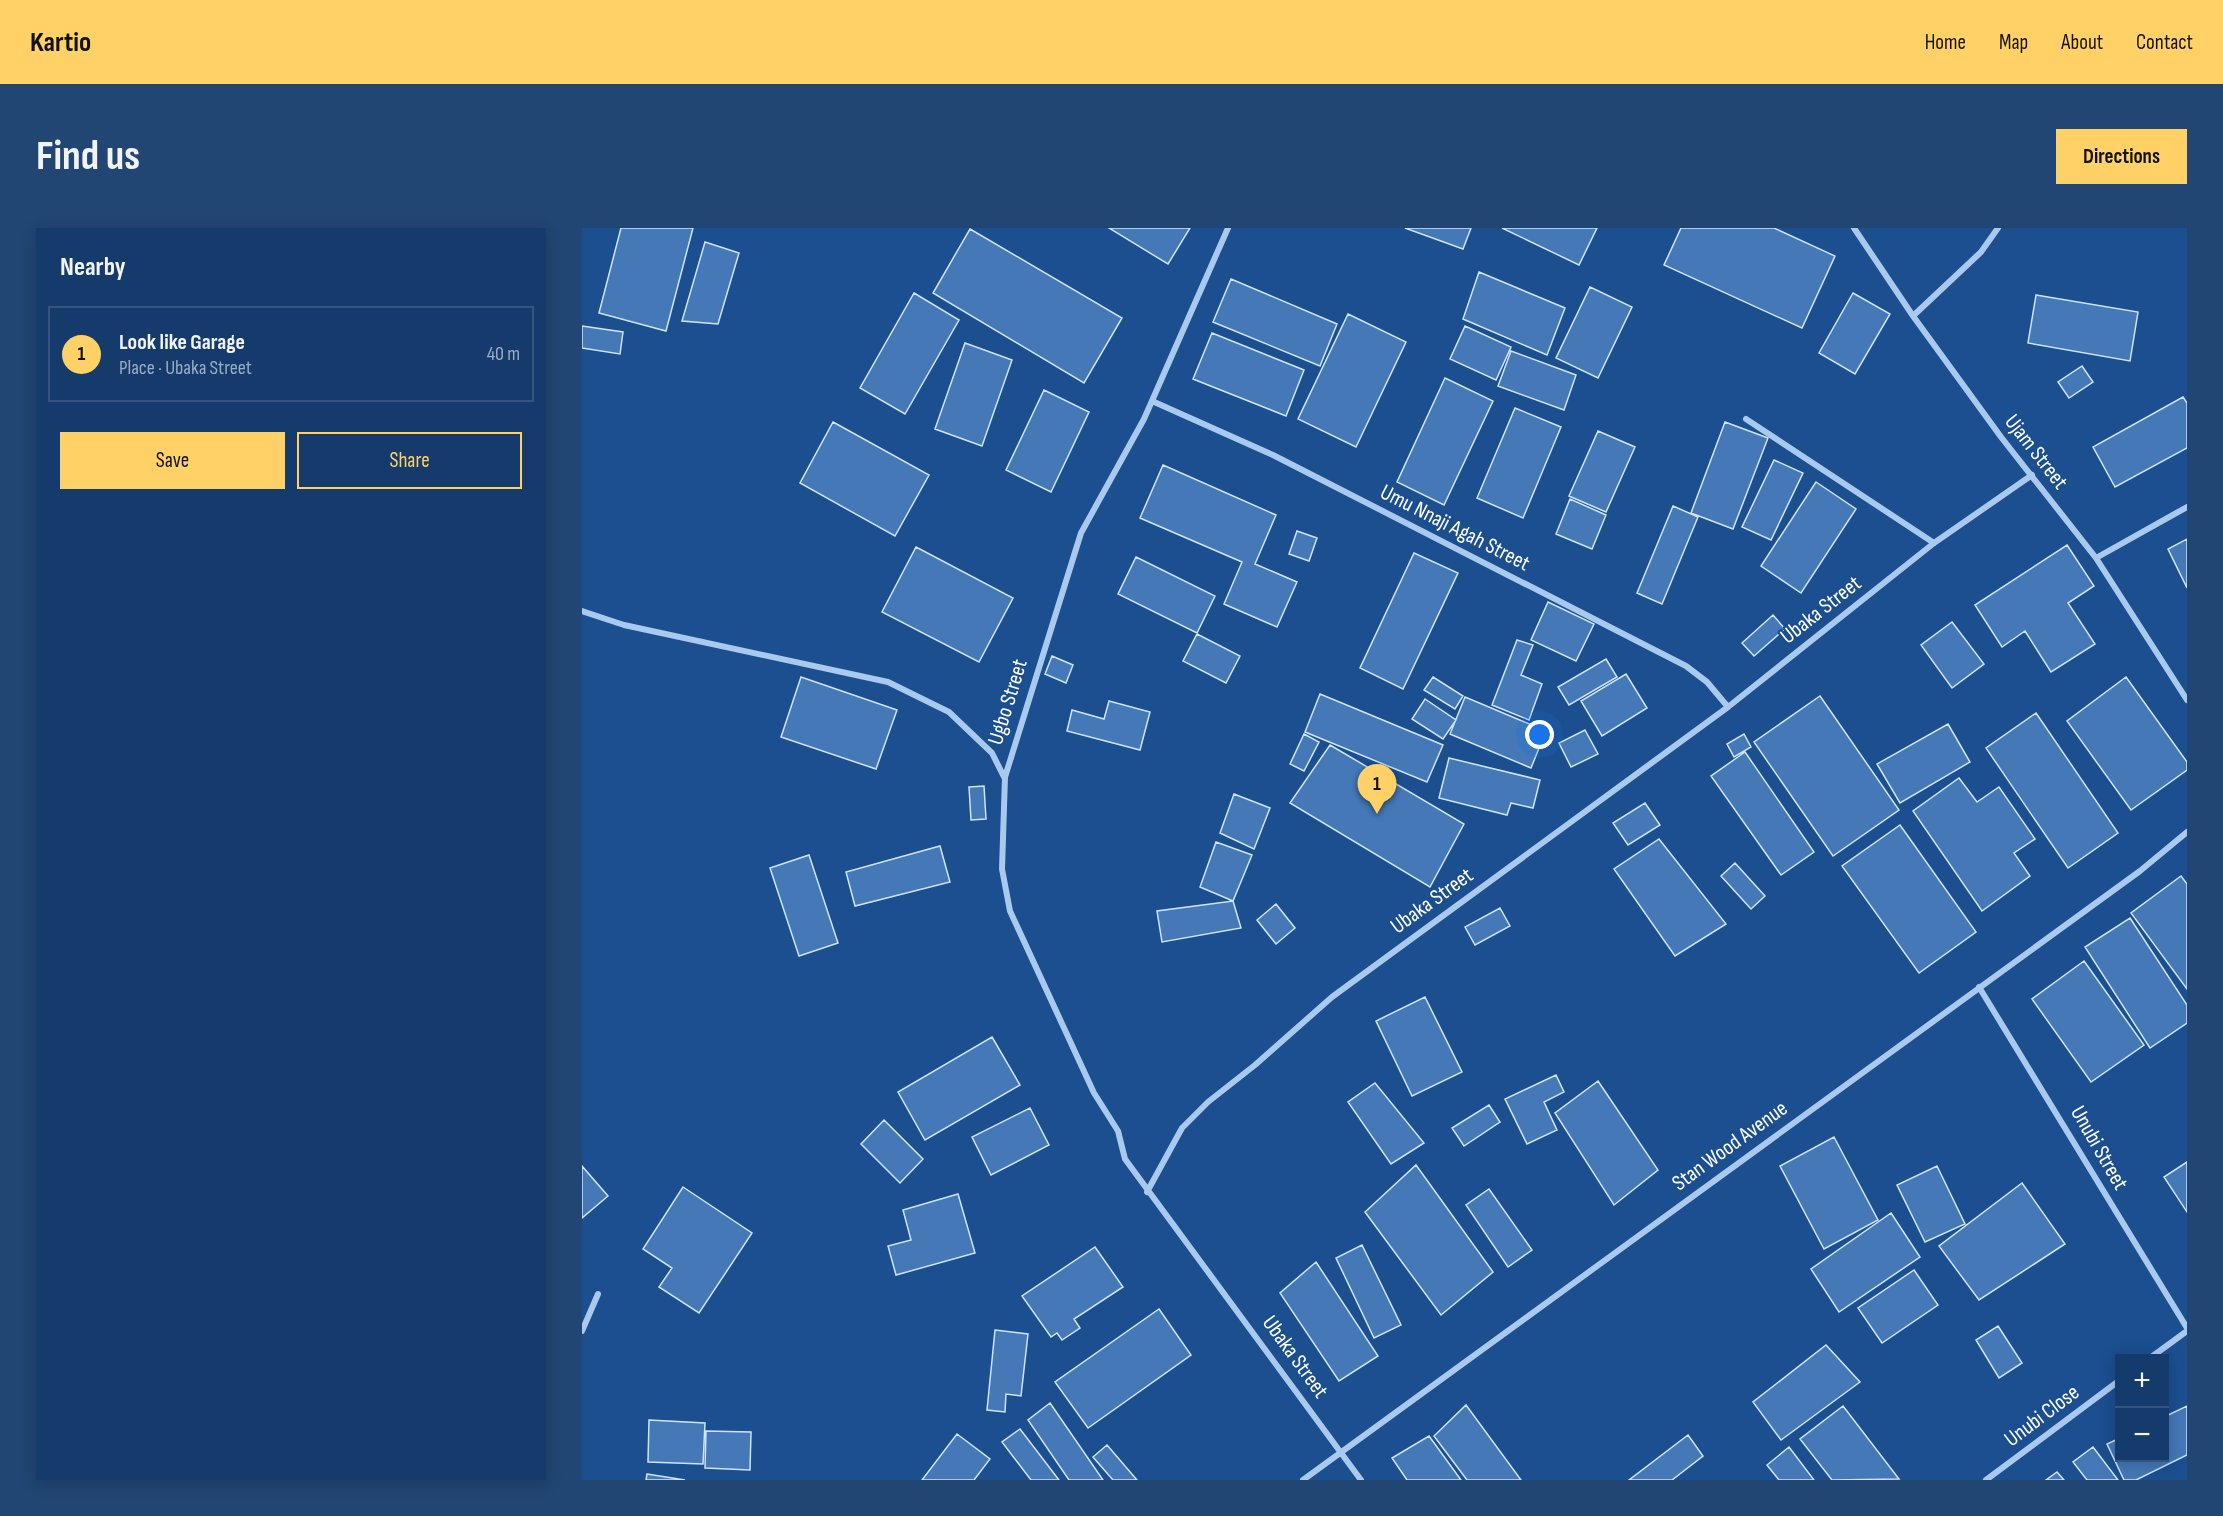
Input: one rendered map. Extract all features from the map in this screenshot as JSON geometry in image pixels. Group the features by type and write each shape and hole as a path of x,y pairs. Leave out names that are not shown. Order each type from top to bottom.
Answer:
{"street":[{"name":"Ugbo Street","path":"1147,1192 1125,1159 1118,1131 1094,1093 1010,911 1002,868 1005,777 1081,533 1152,401 1228,228"},
{"name":"Ujam Street","path":"1854,228 1913,316 2001,437 2096,558 2187,700"},
{"path":"1913,316 1981,252 1998,228"},
{"name":"Umu Nnaji Agah Street","path":"1152,401 1273,455 1686,666 1707,682 1728,707"},
{"path":"1746,419 1934,543"},
{"name":"Ubaka Street","path":"1362,1480 1167,1212 1147,1192 1182,1128 1208,1102 1255,1065 1332,997 1728,707 1934,543 2032,475"},
{"path":"2096,558 2187,507"},
{"path":"582,610 624,625 888,681 949,712 992,753 1005,777"},
{"name":"Stan Wood Avenue","path":"1303,1480 2140,871 2187,832"},
{"name":"Unubi Street","path":"1979,987 2187,1330"},
{"path":"582,1331 598,1294"},
{"path":"2156,1354 2187,1330"},
{"name":"Unubi Close","path":"1986,1480 2115,1384"}],"building":[{"path":"621,228 693,228 666,331 599,313"},
{"path":"1109,228 1190,228 1168,264"},
{"path":"1405,228 1471,228 1463,249"},
{"path":"1502,228 1597,228 1579,265"},
{"path":"1681,228 1774,228 1835,256 1802,328 1664,265"},
{"path":"970,229 1122,318 1084,383 933,293"},
{"path":"705,242 739,253 718,324 682,321"},
{"path":"1479,272 1565,308 1547,355 1463,319"},
{"path":"1231,279 1337,324 1320,366 1213,322"},
{"path":"1590,287 1632,307 1598,378 1556,358"},
{"path":"914,293 959,320 905,414 860,388"},
{"path":"1853,293 1890,314 1855,374 1819,353"},
{"path":"2036,295 2138,312 2130,361 2028,343"},
{"path":"1348,314 1406,342 1356,447 1298,419"},
{"path":"582,326 623,332 620,354 582,348"},
{"path":"1465,326 1511,347 1496,380 1450,359"},
{"path":"1212,333 1304,370 1286,416 1193,379"},
{"path":"965,343 1012,360 982,446 935,429"},
{"path":"1511,351 1576,375 1564,410 1498,386"},
{"path":"2082,366 2093,382 2069,398 2058,382"},
{"path":"1445,378 1493,401 1444,505 1397,482"},
{"path":"1044,390 1089,412 1051,492 1006,470"},
{"path":"2183,397 2187,403 2187,448 2115,487 2093,447"},
{"path":"1515,408 1561,427 1523,518 1477,498"},
{"path":"833,422 929,475 895,536 800,483"},
{"path":"1725,422 1768,438 1733,529 1691,513"},
{"path":"1598,431 1635,447 1606,512 1569,496"},
{"path":"1774,460 1803,473 1771,540 1742,527"},
{"path":"1163,465 1276,515 1255,564 1297,582 1277,627 1224,604 1242,562 1140,518"},
{"path":"1816,482 1856,509 1801,593 1761,566"},
{"path":"1570,499 1606,515 1592,549 1556,534"},
{"path":"1673,506 1698,517 1662,604 1637,593"},
{"path":"1297,531 1317,538 1309,561 1289,554"},
{"path":"2187,539 2187,588 2168,549"},
{"path":"2067,545 2094,586 2068,603 2095,644 2051,672 2025,631 2002,647 1975,605"},
{"path":"916,547 1013,598 979,662 882,612"},
{"path":"1414,553 1458,573 1403,689 1360,668"},
{"path":"1136,557 1215,596 1197,633 1118,594"},
{"path":"1548,602 1594,624 1576,661 1531,640"},
{"path":"1773,615 1785,629 1754,656 1742,643"},
{"path":"1952,622 1984,664 1952,688 1921,645"},
{"path":"1197,634 1240,656 1226,683 1183,661"},
{"path":"1517,640 1533,645 1521,675 1542,684 1529,720 1492,705"},
{"path":"1052,656 1073,665 1066,683 1045,674"},
{"path":"1606,659 1617,677 1569,705 1558,687"},
{"path":"1626,674 1647,708 1602,736 1581,701"},
{"path":"801,677 897,710 876,769 781,737"},
{"path":"1433,677 1463,696 1455,709 1424,690"},
{"path":"2126,677 2187,762 2187,770 2131,810 2067,721"},
{"path":"1320,694 1443,745 1427,782 1305,732"},
{"path":"1820,696 1899,810 1833,856 1754,742"},
{"path":"1465,697 1546,731 1531,768 1450,734"},
{"path":"1425,699 1456,720 1443,739 1412,719"},
{"path":"1109,701 1150,712 1140,750 1067,731 1072,710 1104,719"},
{"path":"2036,713 2118,833 2068,868 1986,748"},
{"path":"1948,724 1970,762 1900,803 1877,764"},
{"path":"1585,730 1598,754 1571,767 1559,743"},
{"path":"1304,734 1319,742 1304,771 1290,764"},
{"path":"1744,734 1751,747 1734,757 1727,744"},
{"path":"1330,745 1464,824 1430,887 1290,803"},
{"path":"1745,752 1814,852 1781,875 1711,776"},
{"path":"1449,758 1540,780 1533,808 1511,803 1507,815 1439,798"},
{"path":"1959,778 1977,802 1999,787 2035,839 2014,853 2030,876 1982,911 1913,811"},
{"path":"984,786 986,819 971,820 969,787"},
{"path":"1234,794 1270,808 1254,849 1220,833"},
{"path":"1645,803 1660,825 1628,845 1613,823"},
{"path":"1900,825 1976,932 1919,973 1842,866"},
{"path":"1659,839 1726,924 1675,956 1614,869"},
{"path":"1216,842 1252,855 1233,901 1200,887"},
{"path":"940,846 950,882 855,906 846,872"},
{"path":"809,855 838,943 799,956 770,868"},
{"path":"1735,863 1765,896 1751,909 1721,876"},
{"path":"2181,876 2187,884 2187,989 2131,913"},
{"path":"1233,901 1241,928 1162,942 1157,911"},
{"path":"1276,904 1295,928 1276,944 1257,920"},
{"path":"1500,908 1510,926 1475,945 1465,927"},
{"path":"2130,918 2187,1005 2187,1023 2150,1048 2085,947"},
{"path":"2084,961 2144,1045 2091,1082 2032,999"},
{"path":"1425,997 1462,1072 1412,1096 1376,1021"},
{"path":"992,1037 1020,1085 925,1140 898,1092"},
{"path":"1556,1075 1564,1092 1544,1102 1557,1130 1527,1144 1505,1099"},
{"path":"1598,1081 1658,1170 1614,1205 1555,1113"},
{"path":"1375,1083 1424,1143 1391,1164 1348,1102"},
{"path":"1489,1105 1500,1122 1464,1146 1452,1128"},
{"path":"1030,1108 1049,1145 991,1175 972,1137"},
{"path":"884,1120 923,1159 900,1183 861,1144"},
{"path":"1834,1137 1878,1220 1824,1249 1780,1166"},
{"path":"2187,1162 2187,1212 2164,1177"},
{"path":"1416,1165 1493,1272 1441,1315 1365,1212"},
{"path":"582,1166 608,1196 582,1218"},
{"path":"1937,1166 1965,1224 1925,1242 1897,1185"},
{"path":"2022,1183 2065,1244 1979,1300 1939,1246"},
{"path":"683,1187 752,1233 699,1313 659,1287 672,1268 643,1249"},
{"path":"1489,1189 1532,1250 1508,1267 1466,1205"},
{"path":"958,1194 975,1253 896,1275 888,1246 911,1240 903,1210"},
{"path":"1891,1213 1920,1257 1839,1312 1811,1269"},
{"path":"1362,1245 1401,1325 1374,1338 1336,1258"},
{"path":"1095,1247 1123,1287 1074,1319 1080,1328 1062,1340 1057,1333 1051,1337 1022,1296"},
{"path":"1316,1262 1378,1356 1339,1381 1280,1293"},
{"path":"1914,1270 1938,1305 1882,1343 1858,1308"},
{"path":"1159,1309 1191,1355 1088,1428 1055,1382"},
{"path":"1998,1326 2022,1363 1999,1378 1976,1340"},
{"path":"995,1330 1028,1334 1021,1396 1006,1394 1005,1412 987,1410"},
{"path":"1826,1345 1860,1382 1781,1440 1753,1402"},
{"path":"1050,1403 1103,1480 1069,1480 1028,1420"},
{"path":"1466,1405 1521,1480 1467,1480 1434,1436"},
{"path":"1843,1406 1899,1479 1832,1480 1800,1439"},
{"path":"2187,1406 2187,1455 2136,1480 2124,1480 2116,1462 2169,1462 2169,1415"},
{"path":"649,1420 705,1423 703,1464 648,1462"},
{"path":"1020,1429 1059,1480 1031,1480 1002,1442"},
{"path":"706,1431 751,1432 750,1470 705,1468"},
{"path":"957,1434 990,1459 974,1480 922,1480"},
{"path":"1688,1435 1703,1456 1672,1480 1629,1480"},
{"path":"1429,1436 1461,1480 1407,1480 1392,1458"},
{"path":"2115,1440 2115,1461 2107,1444"},
{"path":"1107,1445 1137,1480 1113,1480 1093,1457"},
{"path":"1789,1447 1814,1480 1779,1480 1767,1465"},
{"path":"2093,1447 2118,1480 2087,1480 2073,1462"},
{"path":"2057,1472 2064,1480 2046,1480"},
{"path":"647,1474 685,1480 646,1480"}],"place":[{"name":"Look like Garage","path":"1377,814"}]}
